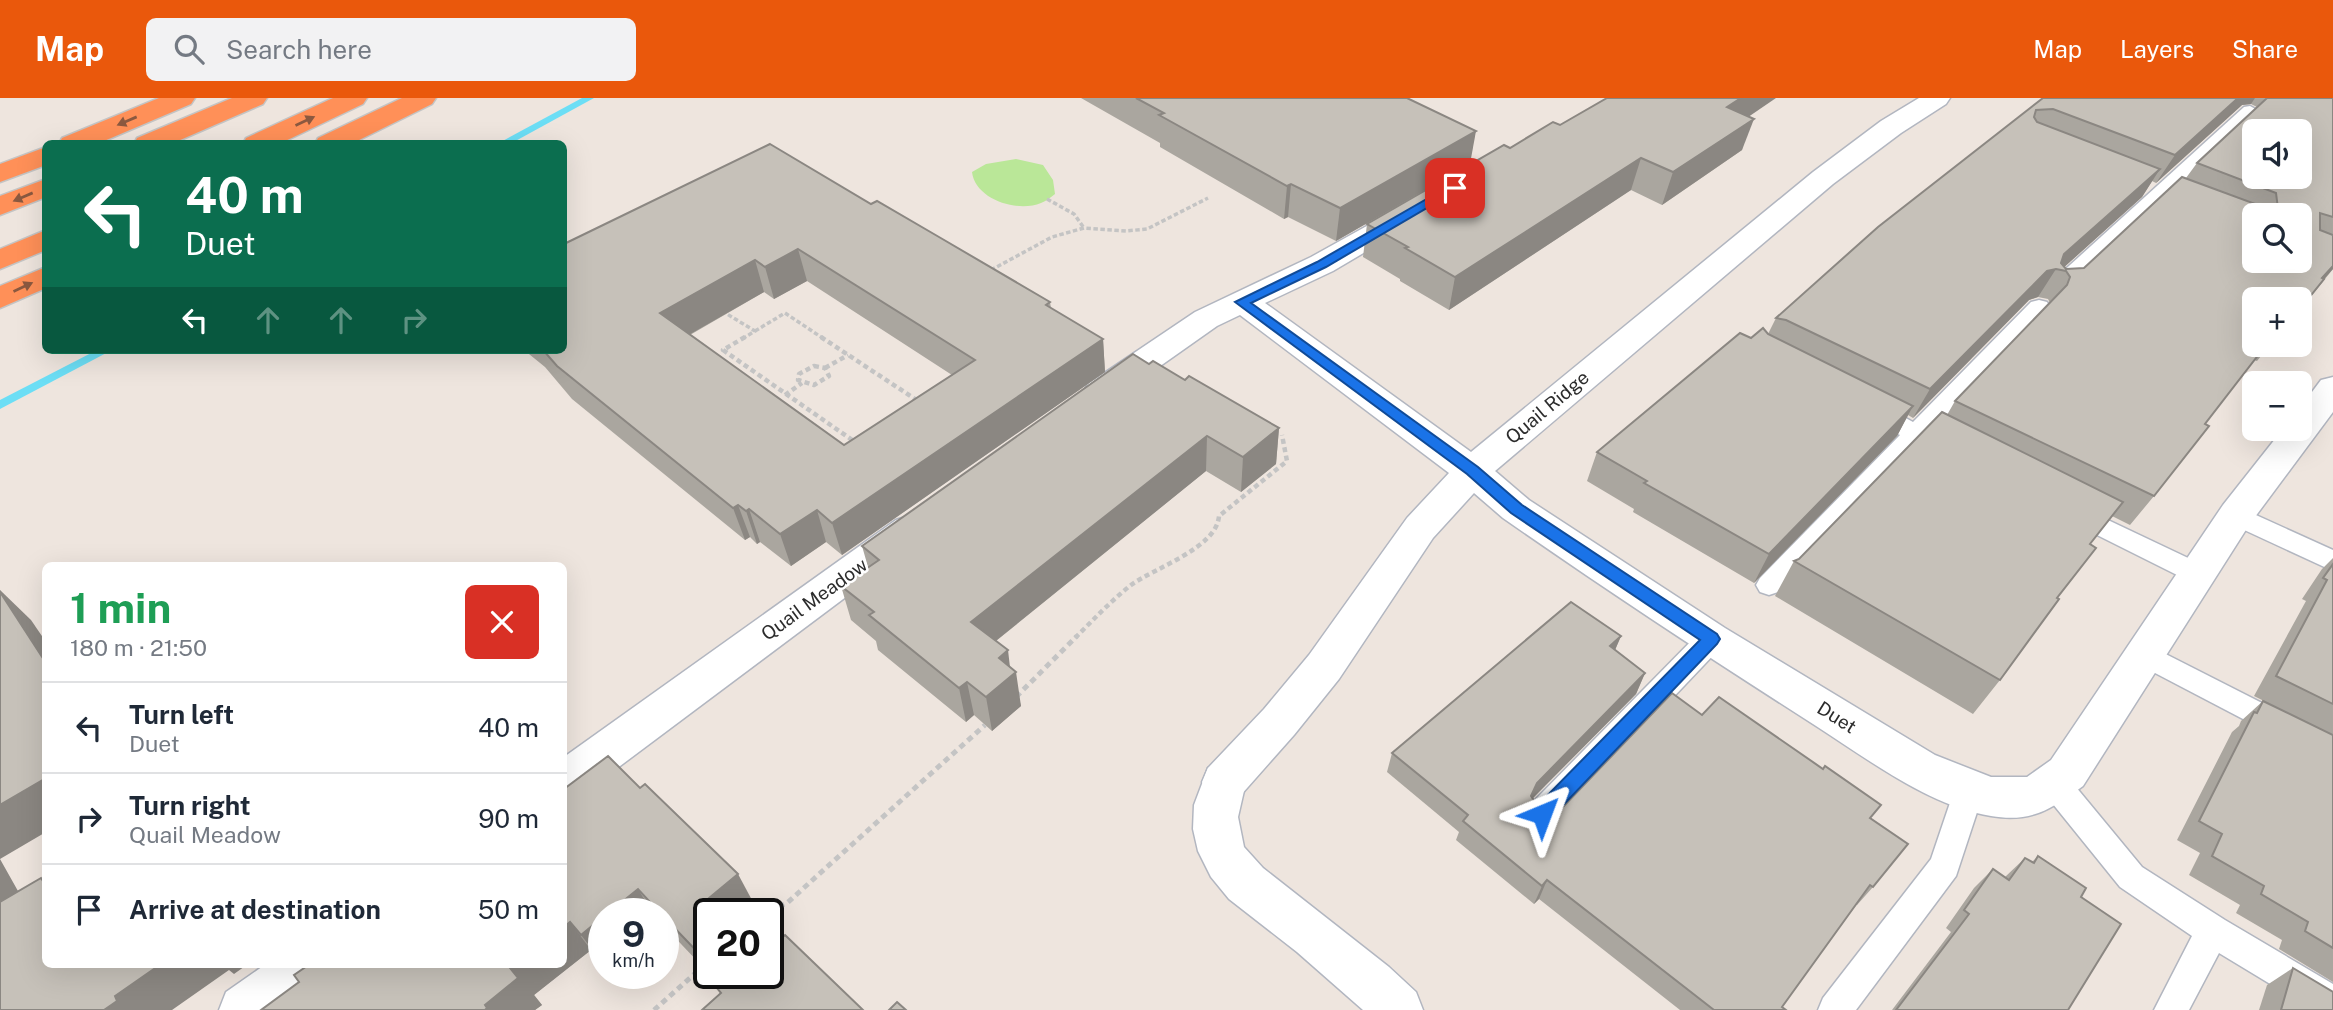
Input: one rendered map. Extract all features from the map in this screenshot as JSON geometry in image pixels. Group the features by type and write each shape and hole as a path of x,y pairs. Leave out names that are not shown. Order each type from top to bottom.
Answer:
{"highway":[{"path":"82,140 182,98"},
{"path":"156,140 254,98"},
{"path":"265,140 354,98"},
{"path":"336,140 423,98"},
{"path":"0,173 42,157"},
{"path":"0,206 42,189"},
{"path":"0,260 42,241"},
{"path":"0,298 42,278"}],"street":[{"name":"Quail Ridge","path":"1398,1010 1363,975 1234,872 1219,844 1214,826 1216,802 1224,782 1279,722 1324,667 1420,528 1472,471 1823,178 1873,140 1937,98"},
{"path":"1079,408 1206,319 1322,264 1444,194"},
{"name":"Duet","path":"1242,302 1472,471 1526,516 1712,639 1919,768 1969,791 2015,798 2037,795 2054,784 2078,760 2196,573 2236,515 2329,399"},
{"name":"Quail Meadow","path":"567,780 935,512"},
{"path":"244,1010 302,968"}],"lane":[{"path":"2056,290 2250,111"},
{"path":"2134,184 2183,204"},
{"path":"1769,585 2039,307"},
{"path":"1846,398 1965,458"},
{"path":"2051,501 2196,573"},
{"path":"2236,515 2333,561"},
{"path":"1542,814 1712,639"},
{"path":"2144,654 2333,753"},
{"path":"2054,784 2132,877 2214,931 2333,1003"},
{"path":"1835,1010 1945,866 1969,791"},
{"path":"2171,1010 2214,931"}],"path":[{"path":"991,270 1032,246 1083,228 1126,231 1147,229 1208,198"},
{"path":"1047,199 1074,214 1083,228"},
{"path":"712,304 755,331"},
{"path":"861,440 852,442 723,350 785,313 920,402 910,410"},
{"path":"825,369 848,355"},
{"path":"814,366 825,369 829,376 823,383 813,386 802,383 798,380 799,374 814,366"},
{"path":"785,394 802,383"},
{"path":"1014,699 1109,604 1134,583 1201,545 1219,521 1219,516 1287,461 1282,435"},
{"path":"784,904 985,725"},
{"path":"654,1010 693,975"}],"green space":[{"path":"1016,159 1043,165 1053,180 1055,194 1043,202 1021,206 999,201 981,190 972,172 986,164"}],"building":[{"path":"1136,98 1407,98 1476,131 1340,208 1291,184 1287,186 1159,115 1164,113"},
{"path":"1607,98 1741,98 1727,107 1754,119 1673,172 1641,158 1455,277 1367,224 1504,145 1510,148 1553,122 1560,125"},
{"path":"2043,98 2238,98 2175,155 2053,109 2036,110 2034,117 2037,122 2160,169 2064,254 2061,263 2066,269 2084,268 2182,177 2252,203 2242,203 2242,273 2312,273 2312,203 2277,203 2276,193 2265,189 2312,189 2312,119 2244,119 2267,98 2333,98 2333,217 2320,213 2320,230 2333,235 2333,266 2312,294 2312,287 2242,287 2242,357 2257,357 2246,371 2242,371 2242,376 2205,424 2209,426 2154,496 1955,401 2067,285 2070,277 2066,271 2047,271 1930,389 1786,320 1776,318 1878,227"},
{"path":"2242,121 2242,180 2197,163"},
{"path":"770,144 871,204 877,201 1050,302 1046,305 1103,339 832,523 817,510 780,534 749,509 746,511 738,505 733,508 557,366 546,354 567,354 567,243","holes":["798,249 975,360 844,445 660,313 755,260 765,267"]},
{"path":"1763,328 1768,334 1913,406 1769,554 1644,483 1647,481 1597,452 1740,333 1751,338"},
{"path":"1133,354 1149,364 1153,361 1185,380 1189,376 1279,428 1243,457 1207,436 971,622 1008,650 999,658 1016,672 986,697 967,682 959,688 869,615 874,612 841,586 879,560 862,546"},
{"path":"1942,412 2123,502 2090,544 2096,548 2057,598 2059,599 2000,680 1794,561 1799,559"},
{"path":"2333,564 2333,704 2276,676 2327,580 2323,578"},
{"path":"0,592 42,657 42,780 0,805"},
{"path":"1571,602 1621,636 1610,646 1645,673 1537,783 1531,796 1538,807 1551,811 1563,807 1672,693 1702,715 1719,697 1823,769 1825,766 1881,805 1870,818 1908,844 1873,887 1870,885 1782,1007 1786,1010 1714,1010 1547,880 1542,886 1463,821 1468,815 1392,753"},
{"path":"2263,701 2333,735 2333,948 2305,931 2308,922 2261,894 2264,886 2212,856 2222,834 2199,821 2254,712 2257,713"},
{"path":"608,756 640,788 645,784 738,874 709,898 693,898 693,947 679,933 679,898 646,898 638,889 627,898 588,898 588,929 581,935 570,922 567,924 567,787"},
{"path":"2038,856 2086,888 2081,897 2121,924 2068,1010 1896,1010 1969,914 1964,910 1993,869 2009,880 2025,858 2034,863"},
{"path":"42,880 42,968 155,968 115,996 117,1001 104,1010 0,1010 0,902"},
{"path":"784,936 863,1010 702,1010 721,993 718,989 784,989"},
{"path":"304,968 510,968 518,978 485,1005 485,1010 261,1010 299,982 294,975"},
{"path":"2293,968 2333,992 2333,1010 2281,1010"},
{"path":"897,1002 906,1010 889,1010"}],"waterway":[{"path":"510,140 589,98"},
{"path":"0,405 98,354"}],"route":[{"path":"1455,188 1322,264 1242,302 1472,471 1516,509 1712,639 1542,814"}]}
